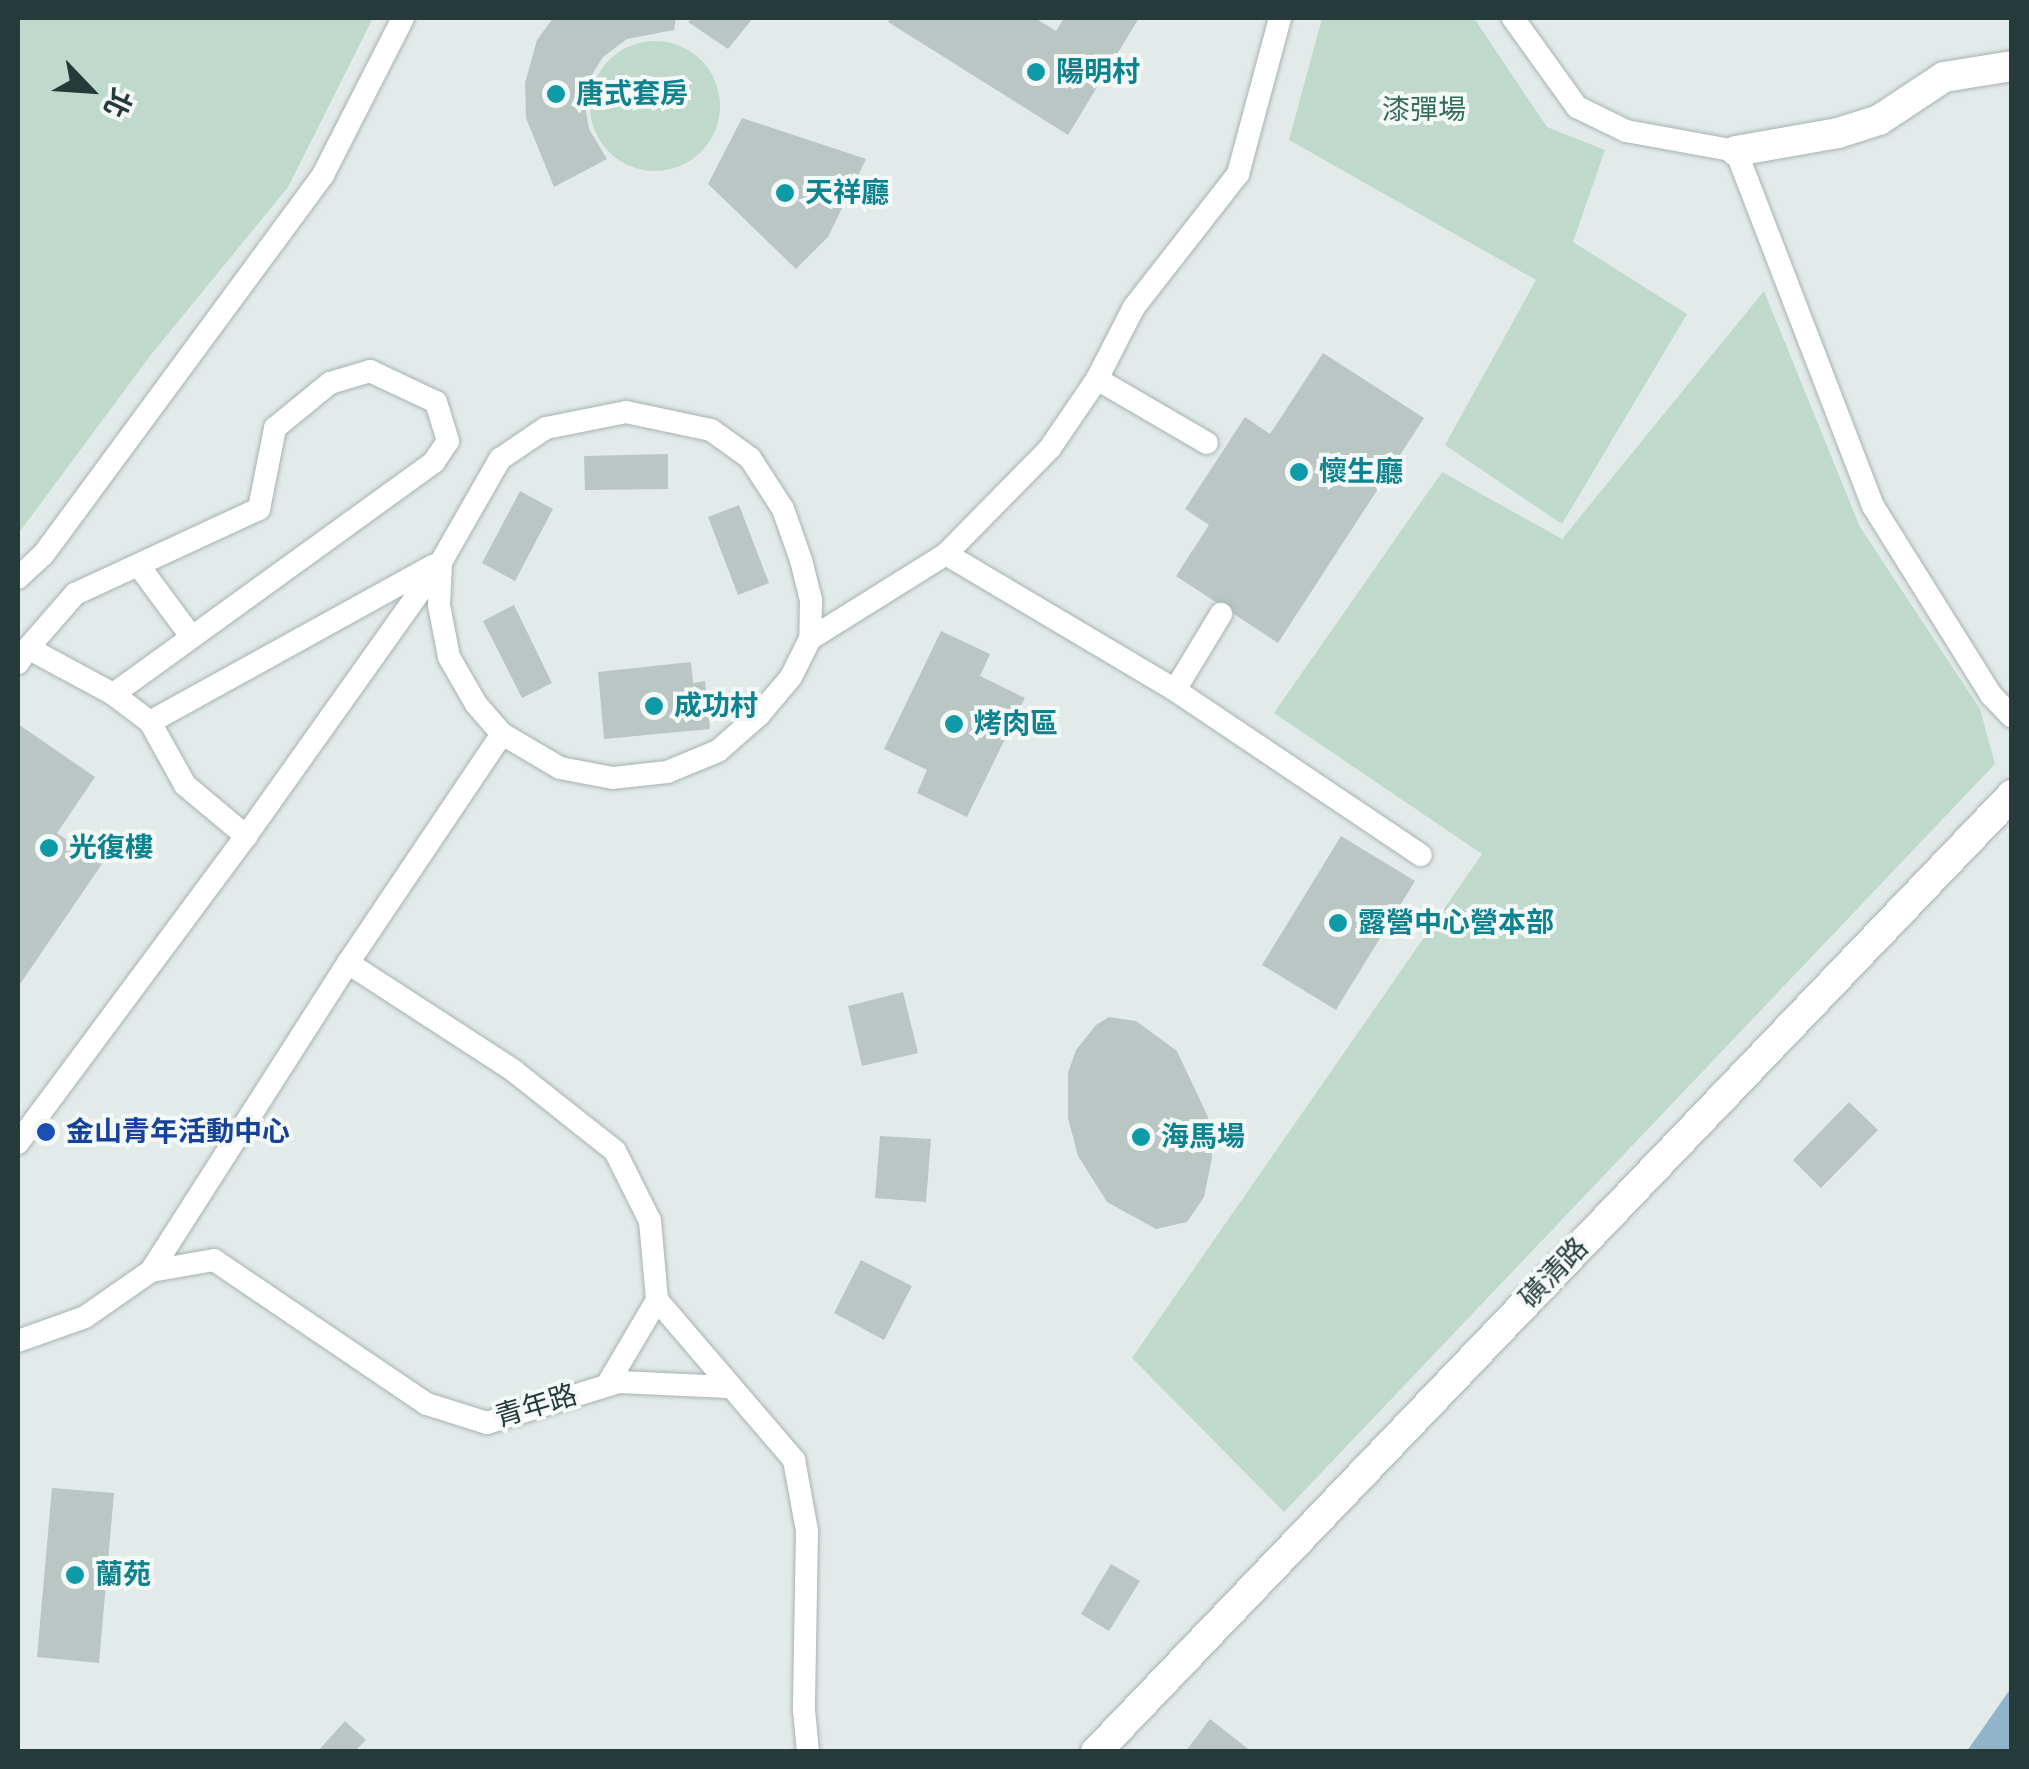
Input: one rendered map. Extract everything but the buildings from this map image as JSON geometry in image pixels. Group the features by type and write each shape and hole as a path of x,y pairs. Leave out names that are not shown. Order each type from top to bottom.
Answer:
{"street":[{"path":"1736,151 1838,133 1879,120 1944,77 2012,66"},
{"name":"磺清路","path":"1096,1752 2012,795"}],"lane":[{"path":"18,578 43,554 323,175 402,18"},
{"path":"810,640 946,554 1050,448 1097,379 1134,307 1238,174 1280,18"},
{"path":"1513,18 1577,108 1626,130 1736,151 1873,506 1991,695 2012,717"},
{"path":"113,694 434,462 448,442 436,402 370,371 330,383 276,428 259,509 75,594 23,656 113,694 150,722 185,785 246,836"},
{"path":"1097,379 1206,442"},
{"path":"18,1143 246,836 440,562 500,458 546,428 626,412 654,414 711,430 750,458 783,509 802,560 810,600 810,640 791,678 759,715 718,750 667,772 613,778 560,768 502,734 476,704 449,657 440,605 440,562"},
{"path":"946,554 1176,690 1422,855"},
{"path":"150,722 440,562"},
{"path":"138,566 190,636"},
{"path":"1176,690 1221,614"},
{"path":"152,1272 348,963 502,734"},
{"path":"348,963 514,1071 615,1151 650,1222 658,1300 728,1387 794,1460 807,1531 804,1710 808,1752"},
{"name":"青年路","path":"18,1341 85,1318 152,1272 214,1260 427,1404 487,1423 607,1385 728,1387"},
{"path":"607,1385 658,1300"}],"green space":[{"path":"18,18 373,18 288,187 150,356 18,534"},
{"name":"漆彈場","path":"1322,18 1474,18 1547,127 1605,150 1573,242 1687,314 1562,524 1445,445 1536,280 1289,140"},
{"path":"655,41 680,46 701,60 715,81 720,106 715,131 701,152 680,166 655,171 630,166 609,152 595,131 590,106 595,81 609,60 630,46"},
{"path":"1764,291 1860,527 1980,709 1995,764 1284,1512 1132,1358 1482,854 1274,713 1442,472 1562,539"}],"water":[{"path":"2011,1688 2011,1751 1967,1751"}],"place":[{"name":"陽明村","path":"1036,72"},
{"name":"唐式套房","path":"556,94"},
{"name":"天祥廳","path":"785,193"},
{"name":"懷生廳","path":"1299,472"},
{"name":"成功村","path":"654,706"},
{"name":"烤肉區","path":"954,724"},
{"name":"光復樓","path":"49,848"},
{"name":"露營中心營本部","path":"1338,923"},
{"name":"金山青年活動中心","path":"46,1132"},
{"name":"海馬場","path":"1141,1137"},
{"name":"蘭苑","path":"75,1575"}]}
